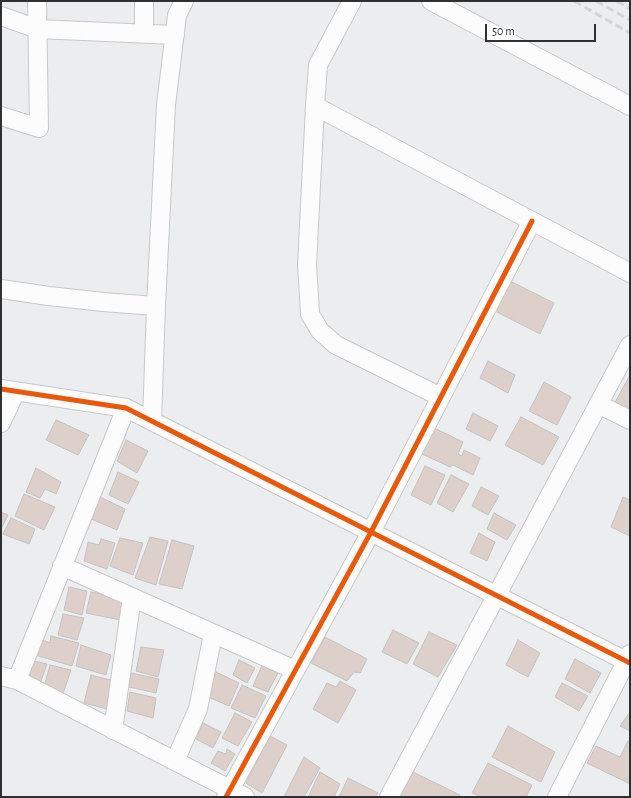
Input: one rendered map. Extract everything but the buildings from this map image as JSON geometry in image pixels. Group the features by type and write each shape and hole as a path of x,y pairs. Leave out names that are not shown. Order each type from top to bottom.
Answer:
{"street":[{"path":"1,116 39,128 37,1"},
{"path":"144,1 144,33"},
{"path":"152,421 166,105 177,15 184,1"},
{"path":"352,1 318,65 307,265 310,314 320,332 336,345 441,397"},
{"path":"432,1 630,106"},
{"path":"1,16 38,29 175,35"},
{"path":"315,106 630,273"},
{"path":"126,408 62,566 9,678 175,761 234,794 295,670 371,532 532,221"},
{"path":"1,289 88,301 156,306"},
{"path":"389,797 630,345"},
{"path":"1,423 9,390 126,408 496,595 629,659 557,797"},
{"path":"598,404 630,420"},
{"path":"62,566 295,670"},
{"path":"113,730 132,597"},
{"path":"175,761 198,709 213,634"}],"railway":[{"path":"574,1 630,33"},
{"path":"596,1 630,20"},
{"path":"617,1 630,9"}],"cycle path":[{"path":"226,797 371,532 532,221"},
{"path":"1,389 126,408 630,663"}]}
